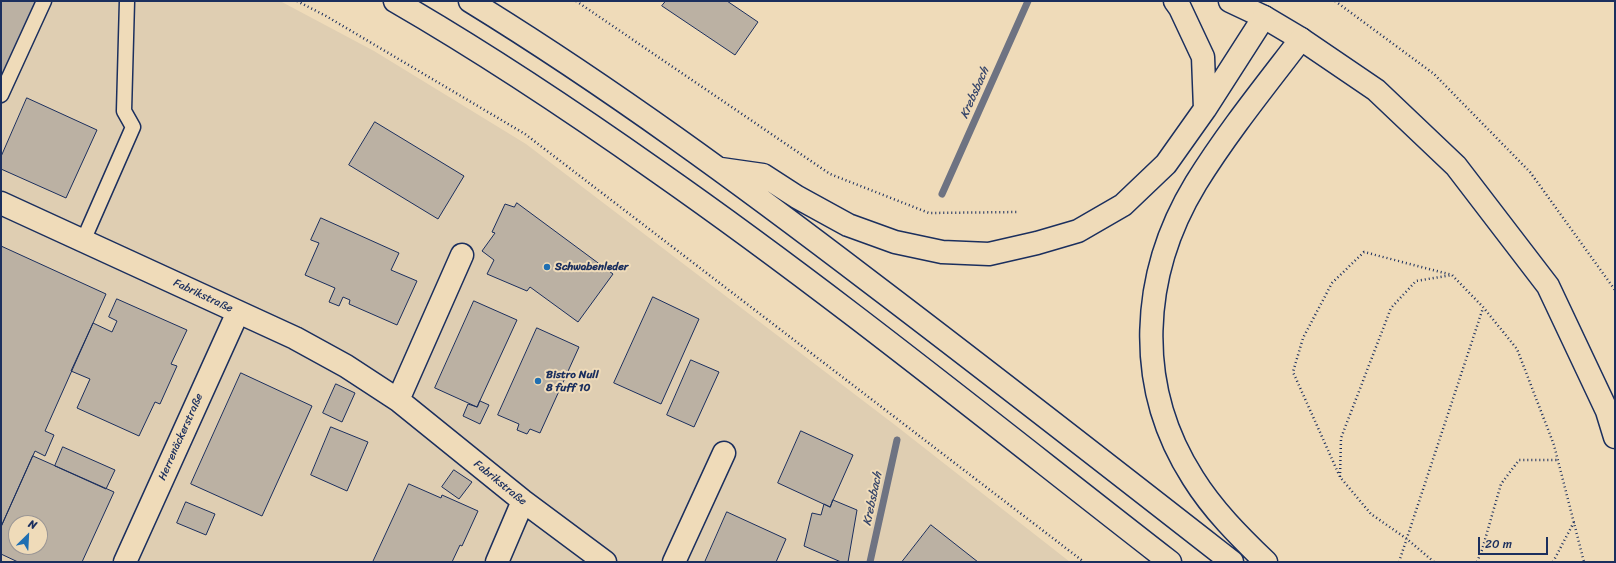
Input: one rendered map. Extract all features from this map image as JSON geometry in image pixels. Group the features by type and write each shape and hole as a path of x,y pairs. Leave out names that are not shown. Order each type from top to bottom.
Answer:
{"main road":[{"path":"394,1 501,65 573,112 701,202 855,317 1170,562"},
{"path":"470,1 605,87 718,168 938,333 1232,562"},
{"path":"1175,1 1180,8 1202,57 1205,109"},
{"path":"1230,1 1264,17 1301,39 1376,90 1456,166 1548,286 1611,409 1615,437"},
{"path":"718,168 764,175 797,197 848,225 895,242 942,252 989,254 1078,231 1123,205 1166,164 1205,109 1264,17"},
{"path":"1266,562 1223,520 1192,478 1172,439 1156,393 1150,341 1156,282 1171,234 1195,184 1224,140 1301,39"},
{"name":"Fabrikstraße","path":"1,203 238,312 301,342 346,366 398,400 523,501 605,562"},
{"path":"398,400 462,255"},
{"name":"Herrenäckerstraße","path":"124,562 238,312"},
{"path":"674,562 724,453"},
{"path":"497,562 523,501"},
{"path":"1138,537 1144,562"}],"lane":[{"path":"1,95 44,1"},
{"path":"83,241 133,127 124,111 127,1"}],"path":[{"path":"298,1 326,16 524,134 1084,562"},
{"path":"576,1 830,174 929,213 1019,212"},
{"path":"1335,1 1434,74 1530,172 1615,290"},
{"path":"1434,562 1407,539 1371,514 1340,477 1293,372 1303,338 1332,283 1364,252 1452,275 1483,308 1517,349 1558,460 1584,562"},
{"path":"1340,477 1341,438 1391,308 1416,282 1452,275"},
{"path":"1399,562 1483,308"},
{"path":"1477,562 1482,550 1501,484 1519,460 1558,460"},
{"path":"1553,562 1574,522"}],"shaded area":[{"path":"1,1 280,1 374,51 526,144 895,425 1070,562 1,562"}],"building":[{"path":"1,1 36,1 1,81"},
{"path":"666,1 727,1 758,22 735,55 662,6"},
{"path":"27,98 97,130 66,198 1,169 1,157"},
{"path":"375,122 464,176 438,219 349,165"},
{"name":"Schwabenleder","path":"517,203 613,274 578,322 530,287 527,291 487,274 494,260 482,251 495,233 492,232 505,204 514,207"},
{"path":"321,218 399,253 391,270 417,281 397,325 349,304 350,300 343,297 339,306 329,302 335,288 305,275 319,243 311,240"},
{"path":"1,246 106,294 45,431 54,435 45,456 35,451 1,527"},
{"path":"653,297 699,319 661,404 614,383"},
{"path":"117,299 187,330 171,364 177,366 160,404 155,402 139,436 77,408 90,379 71,371 93,323 112,332 117,321 109,317"},
{"path":"474,301 517,320 477,407 435,388"},
{"name":"Bistro Null 8 fuff 10","path":"537,328 579,347 540,433 530,429 527,434 517,430 519,424 498,415"},
{"path":"691,360 719,372 694,427 667,415"},
{"path":"241,373 312,406 262,516 191,484"},
{"path":"336,384 355,393 342,422 323,413"},
{"path":"480,401 489,405 480,424 463,416 468,404 477,407"},
{"path":"331,427 368,442 347,491 311,475"},
{"path":"801,431 853,455 830,507 778,483"},
{"path":"63,447 115,470 106,489 55,466"},
{"path":"33,456 114,492 82,562 18,562 1,554 1,527"},
{"path":"454,470 472,482 459,499 442,487"},
{"path":"409,484 441,498 442,495 478,511 462,546 460,545 452,562 373,562"},
{"path":"833,500 857,510 848,562 841,562 804,546 812,513 821,515 824,504 830,507"},
{"path":"186,502 215,514 206,535 177,523"},
{"path":"727,512 786,539 776,562 705,562"},
{"path":"931,525 978,562 902,562"}],"waterway":[{"name":"Krebsbach","path":"942,194 1028,1"},
{"name":"Krebsbach","path":"870,562 897,440"}],"place":[{"name":"Schwabenleder","path":"547,267"},
{"name":"Bistro Null 8 fuff 10","path":"538,381"}]}
